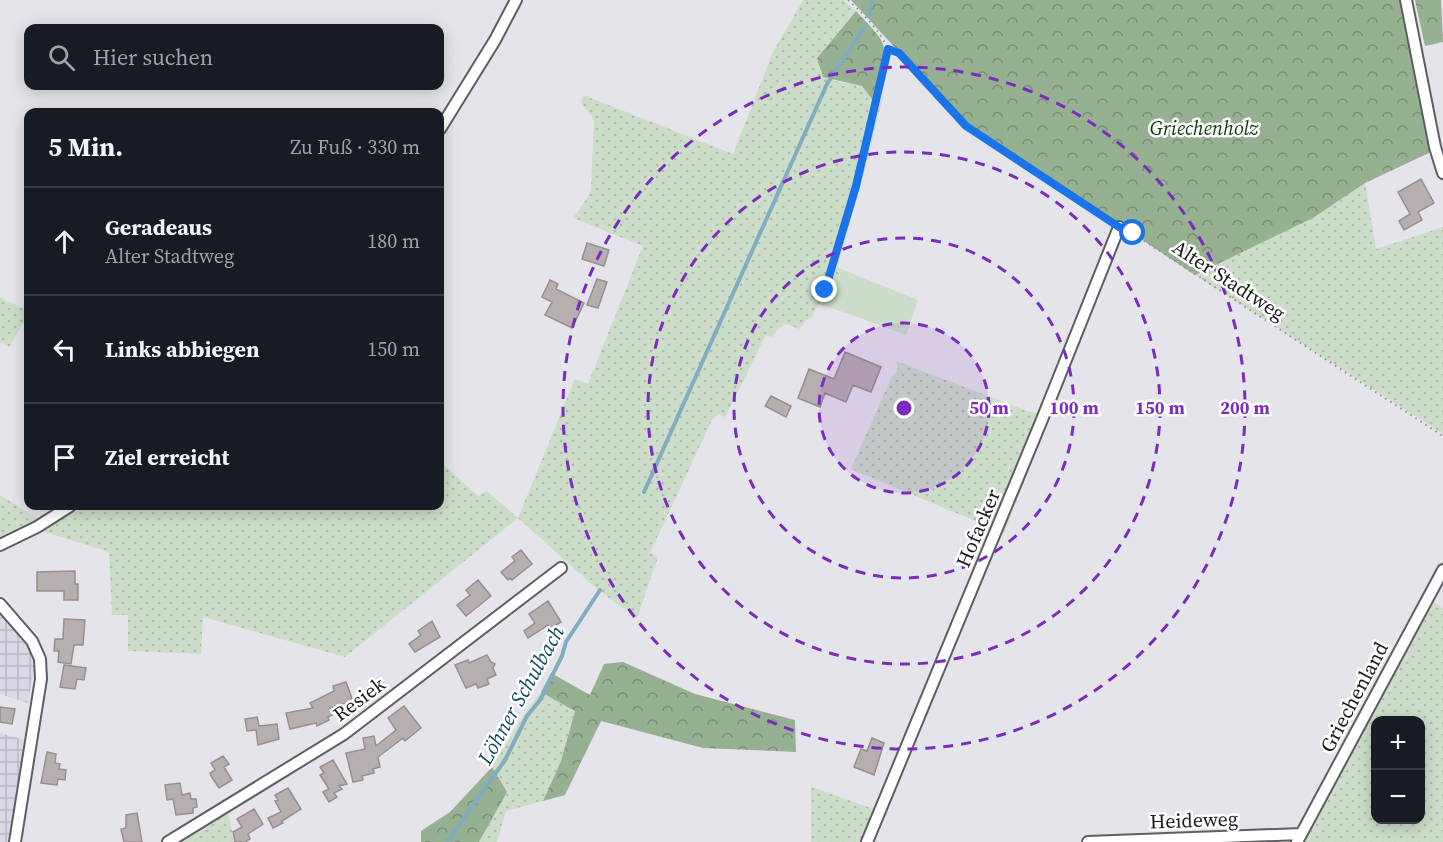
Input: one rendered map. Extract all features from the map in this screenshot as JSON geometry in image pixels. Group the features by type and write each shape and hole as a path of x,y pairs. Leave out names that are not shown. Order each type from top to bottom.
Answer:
{"street":[{"path":"444,123 495,40 516,0"},
{"path":"1406,0 1435,147 1443,173"},
{"name":"Hofacker","path":"867,842 1119,227"},
{"path":"0,545 37,527 64,510"},
{"name":"Resiek","path":"168,842 344,734 561,568"},
{"name":"Griechenland","path":"1299,838 1443,570"},
{"path":"0,604 32,641 40,659 41,679 15,842"},
{"name":"Heideweg","path":"1088,842 1299,838"}],"path":[{"name":"Alter Stadtweg","path":"848,0 885,42 888,49 899,53 966,126 1443,436"},
{"path":"825,290 856,186 888,49"}],"shaded area":[{"path":"0,607 31,642 38,661 32,677 28,703 0,694"},
{"path":"0,733 25,740 10,842 0,842"}],"green space":[{"path":"803,0 843,0 856,11 817,58 835,81 862,86 872,99 882,101 837,267 841,269 829,307 818,304 812,317 805,321 800,329 786,324 772,337 766,335 725,417 718,414 712,420 650,553 658,557 637,618 598,590 518,518 575,379 588,384 643,246 573,218 588,197 591,188 594,120 581,102 583,95 733,154 773,52"},
{"name":"Griechenholz","path":"851,0 1401,0 1431,152 1365,183 1313,218 1195,275 961,119"},
{"path":"1415,0 1441,0 1443,42 1425,46"},
{"path":"856,11 876,33 884,47 885,62 875,100 862,86 823,77 817,58"},
{"path":"1365,183 1376,249 1443,227 1443,434 1195,275 1313,218"},
{"path":"841,269 918,300 906,335 829,307"},
{"path":"0,297 24,309 24,322 9,347 0,342"},
{"path":"896,361 1030,412 1042,411 1051,415 1004,533 851,469 892,376 898,371"},
{"path":"444,465 478,496 487,491 518,518 345,657 203,617 201,654 128,651 128,615 112,615 109,552 29,527 0,544 0,495 46,524 68,510 444,510"},
{"path":"1426,597 1443,608 1443,842 1294,842"},
{"path":"623,662 695,694 795,720 796,752 703,748 601,721 565,795 543,801 561,761 575,711 541,692 551,673 590,695 604,664"},
{"path":"541,692 575,710 561,761 543,801 506,811 497,842 479,842 507,792 492,767 527,710"},
{"path":"492,767 507,792 479,842 421,842 421,831 450,812"},
{"path":"811,787 874,809 860,842 811,842"},
{"path":"228,810 234,842 177,842"}],"building":[{"path":"1421,179 1434,203 1418,212 1422,220 1404,230 1399,221 1410,214 1398,192"},
{"path":"587,243 609,250 604,266 582,259"},
{"path":"597,279 607,282 598,308 587,305"},
{"path":"550,280 558,284 556,289 584,303 572,328 545,315 552,302 542,297"},
{"path":"845,352 881,367 871,392 853,385 846,402 825,393 820,407 798,398 809,369 834,379"},
{"path":"771,396 791,406 786,417 765,406"},
{"path":"521,550 532,564 512,580 510,578 508,580 501,572 515,561 512,557"},
{"path":"75,571 78,600 64,600 64,591 37,591 37,572"},
{"path":"478,580 491,596 466,616 457,605 470,595 466,590"},
{"path":"548,601 561,622 550,629 548,625 528,638 524,631 535,623 529,614"},
{"path":"64,619 85,620 83,645 74,645 71,664 58,662 59,651 54,651 55,639 63,639"},
{"path":"432,621 440,637 415,652 409,644 421,635 418,631"},
{"path":"487,655 495,664 493,668 496,675 487,679 489,684 478,688 476,684 466,688 455,665 468,660 469,663"},
{"path":"64,665 86,668 84,680 77,679 75,689 60,687"},
{"path":"346,682 353,701 330,708 332,715 328,717 329,720 317,726 316,723 290,729 286,713 313,708 310,703 334,691 333,686"},
{"path":"404,706 421,728 405,741 403,738 378,757 380,767 373,769 374,773 362,776 363,780 353,782 346,753 365,749 363,738 374,736 376,746 396,730 388,718"},
{"path":"0,707 15,709 12,724 0,722"},
{"path":"257,717 259,726 277,724 279,739 258,745 256,730 247,731 245,719"},
{"path":"872,738 884,743 874,775 854,767 861,749 867,751"},
{"path":"47,752 56,754 55,763 60,764 59,769 66,770 65,780 58,779 57,785 41,783"},
{"path":"223,756 229,764 224,767 232,780 219,788 210,773 215,770 211,763"},
{"path":"333,760 347,784 339,786 342,789 334,793 337,797 329,802 323,792 329,789 320,775 324,773 320,767"},
{"path":"180,783 182,795 190,793 191,799 196,799 197,807 193,808 193,813 176,815 173,799 167,800 165,785"},
{"path":"288,788 301,809 273,828 268,818 281,812 275,801 278,800 275,795"},
{"path":"254,809 263,824 248,834 250,839 245,842 235,842 233,832 242,827 237,819"},
{"path":"137,813 142,842 124,842 121,829 126,828 126,815"}],"waterway":[{"path":"869,16 872,0"},
{"path":"644,492 827,84 866,25"},
{"name":"Löhner Schulbach","path":"447,842 505,760 527,716 540,700 562,656 566,642 600,590"}],"route":[{"path":"825,290 856,186 888,49 899,53 966,126 1119,227 1133,233"}]}
